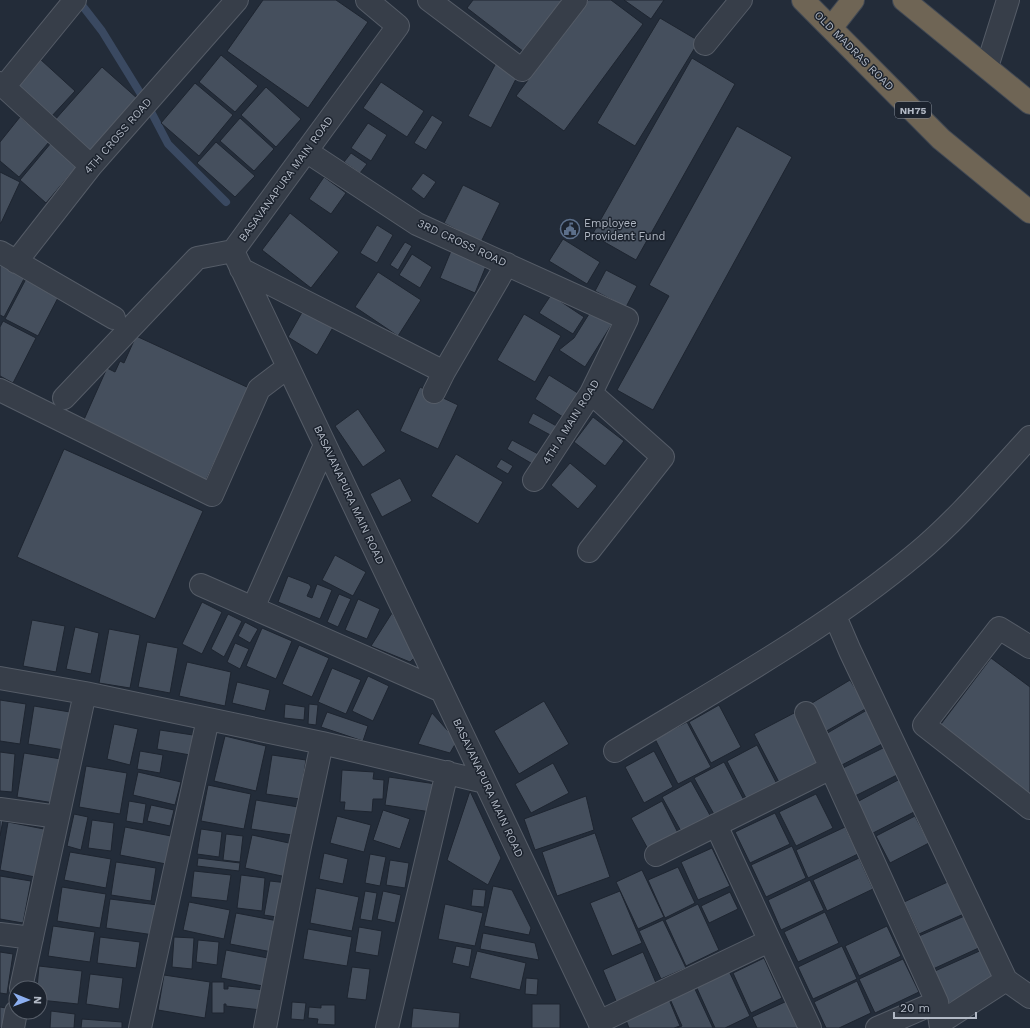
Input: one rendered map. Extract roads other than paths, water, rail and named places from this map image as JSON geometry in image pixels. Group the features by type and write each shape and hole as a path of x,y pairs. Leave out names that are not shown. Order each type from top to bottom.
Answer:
{"highway":[{"name":"OLD MADRAS ROAD","path":"803,0 941,139 1030,212"},
{"path":"831,28 853,0"},
{"path":"904,0 1030,103"}],"street":[{"path":"75,0 2,85 92,166"},
{"name":"4TH CROSS ROAD","path":"8,257 92,166 237,0"},
{"name":"BASAVANAPURA MAIN ROAD","path":"367,0 398,26 306,151 237,260 601,1025"},
{"path":"429,0 522,70 576,0"},
{"path":"705,44 741,0"},
{"path":"987,67 1008,0"},
{"name":"3RD CROSS ROAD","path":"306,151 417,224 626,319"},
{"path":"8,257 114,318"},
{"path":"64,398 197,258 237,260 444,372"},
{"path":"434,392 444,372 507,264"},
{"name":"4TH A MAIN ROAD","path":"534,480 591,394 626,319"},
{"path":"0,390 212,495 259,389 288,367"},
{"path":"589,550 663,457 591,394"},
{"path":"615,751 835,616 916,554 969,503 1030,437"},
{"path":"254,608 325,445"},
{"path":"201,585 442,691"},
{"path":"835,616 850,651 1006,980 1030,997"},
{"path":"1030,647 999,628 924,725 1030,808"},
{"path":"0,678 84,693 322,743 486,782"},
{"path":"23,980 84,693"},
{"path":"806,713 939,1017"},
{"path":"140,1028 208,719"},
{"path":"266,1028 299,851 322,743"},
{"path":"656,855 831,768"},
{"path":"387,1028 447,772"},
{"path":"0,809 58,817"},
{"path":"716,826 810,1028"},
{"path":"0,934 32,938"},
{"path":"601,1025 672,988 770,941"},
{"path":"877,1028 939,1017 1006,980"}],"waterway":[{"path":"78,0 102,31 147,104 168,144 226,202"}],"place":[{"name":"Employee Provident Fund","path":"570,229"}]}
